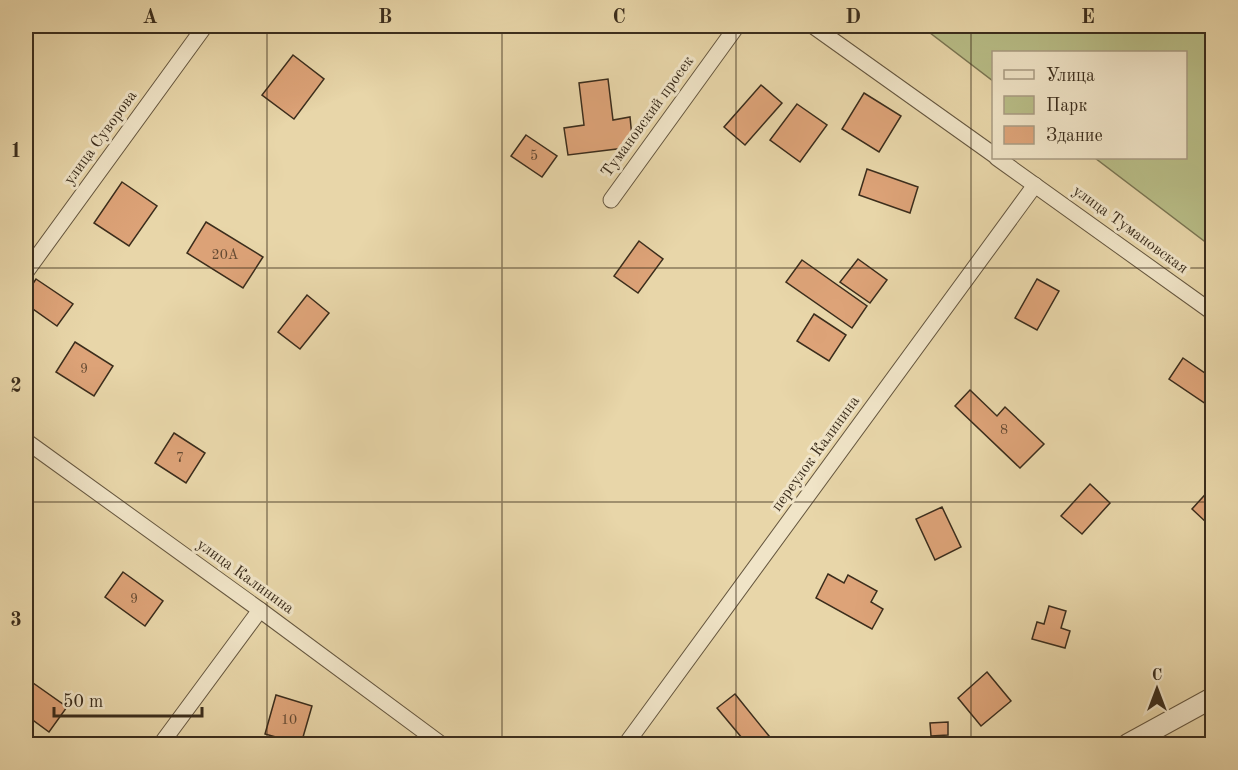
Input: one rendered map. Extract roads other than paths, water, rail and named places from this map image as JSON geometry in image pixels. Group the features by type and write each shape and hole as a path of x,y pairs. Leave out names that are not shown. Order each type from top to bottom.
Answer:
{"street":[{"name":"улица Суворова","path":"26,272 205,26"},
{"name":"Тумановский просек","path":"610,200 736,26"},
{"name":"улица Тумановская","path":"813,26 992,154"},
{"name":"улица Тумановская","path":"999,159 1212,312"},
{"name":"переулок Калинина","path":"626,744 1035,185"},
{"name":"улица Калинина","path":"26,441 441,744"},
{"path":"161,744 260,610"},
{"path":"1128,744 1212,698"}]}
